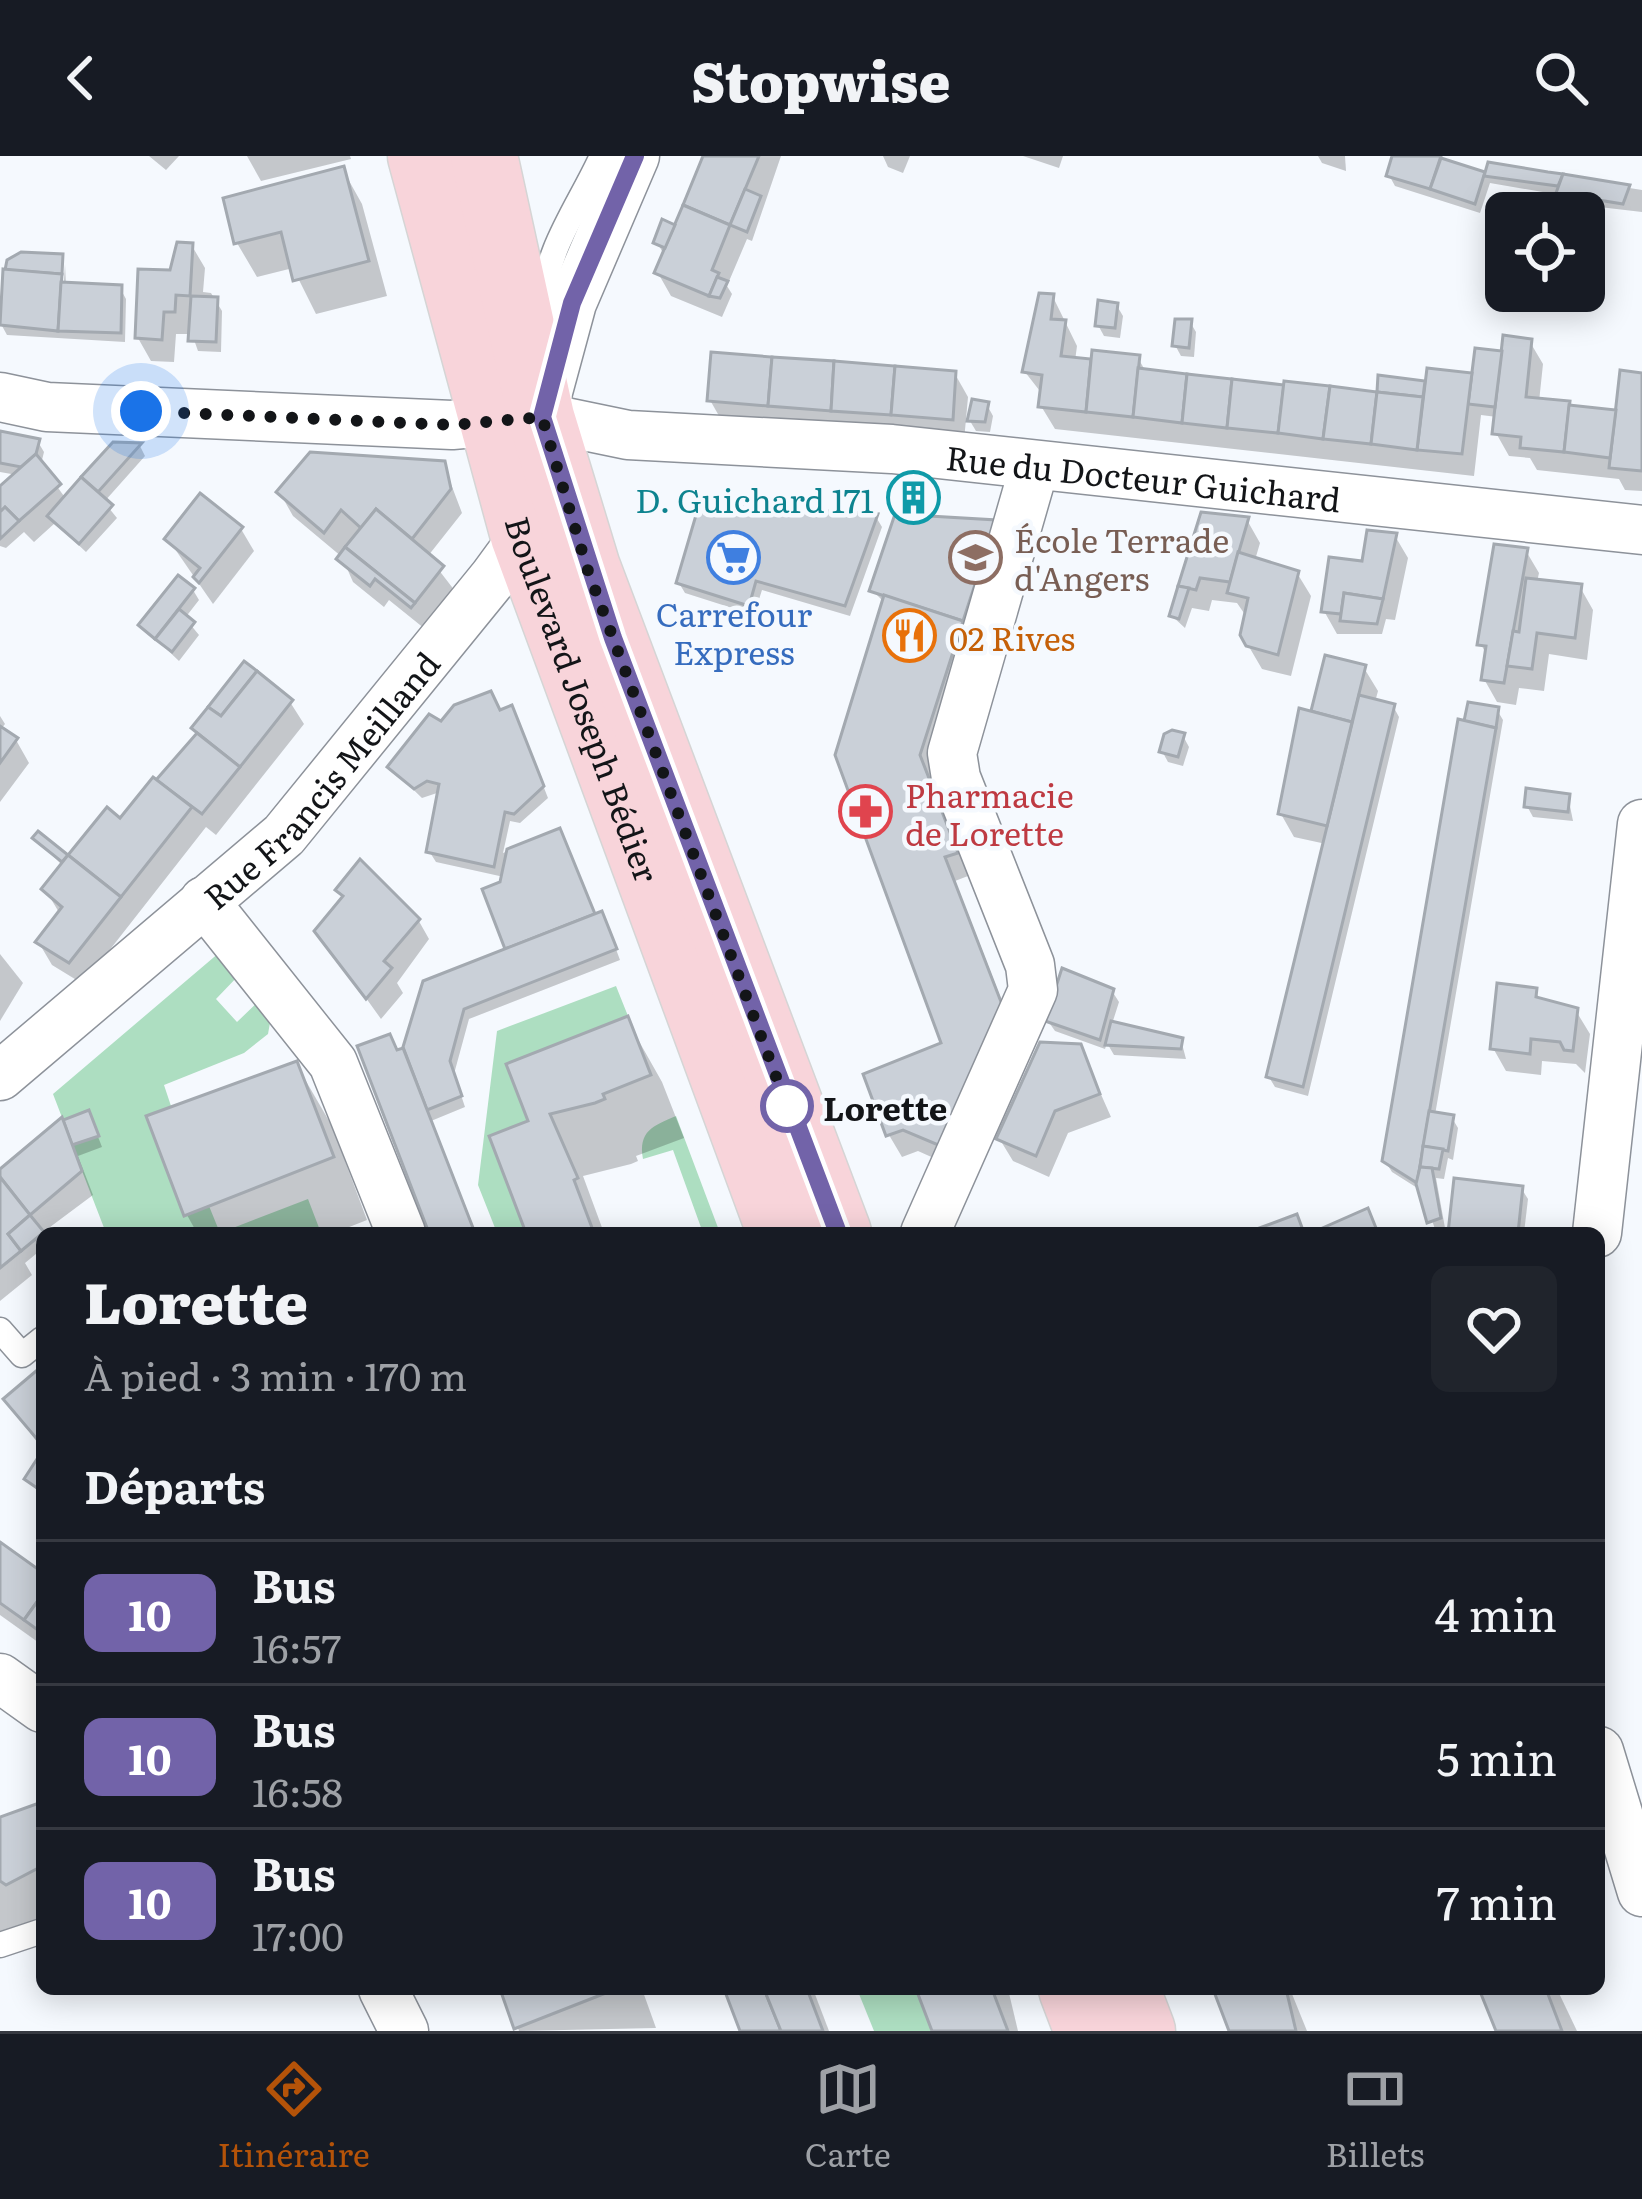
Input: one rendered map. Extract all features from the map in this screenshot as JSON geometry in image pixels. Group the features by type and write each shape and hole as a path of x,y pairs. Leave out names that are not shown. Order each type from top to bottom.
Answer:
{"main road":[{"name":"Boulevard Joseph Bédier","path":"421,156 517,418 613,638 836,1227"},
{"name":"Boulevard Joseph Bédier","path":"484,156 517,418 524,536 780,1227"},
{"path":"1074,1995 1088,2031"},
{"path":"1128,1995 1142,2031"}],"street":[{"path":"517,418 635,156"},
{"name":"Rue du Docteur Guichard","path":"0,397 47,406 452,425 517,418 628,435 892,448 1034,468 1642,530"},
{"path":"928,1227 1033,990 1030,965 956,778 952,753 1034,468"},
{"name":"Rue Francis Meilland","path":"0,1076 284,835 524,536"},
{"path":"1598,1227 1636,933 1642,824"},
{"path":"204,902 333,1063 399,1227"},
{"path":"0,1678 36,1704"},
{"path":"1605,1770 1642,1892"},
{"path":"386,1995 404,2031"}],"lane":[{"path":"517,418 549,252 571,224 602,156"},
{"path":"0,1330 22,1355 36,1344"},
{"path":"0,1945 36,1933"}],"green space":[{"path":"220,952 240,974 216,999 237,1022 261,999 271,1017 268,1034 244,1053 164,1085 171,1106 147,1116 184,1216 209,1206 218,1227 104,1227 72,1145 99,1135 88,1110 63,1120 53,1094"},
{"path":"616,986 628,1016 506,1064 528,1121 526,1227 495,1227 478,1185 497,1031"},
{"path":"676,1116 718,1227 701,1227 673,1150 643,1159 645,1136"},
{"path":"308,1199 319,1227 236,1227"},
{"path":"859,1995 918,1995 932,2031 874,2031"}],"building":[{"path":"703,156 759,156 730,225 683,205"},
{"path":"1392,156 1441,156 1430,189 1386,176"},
{"path":"1441,158 1485,172 1475,204 1430,189"},
{"path":"1488,162 1563,174 1558,186 1484,176"},
{"path":"344,166 369,261 293,281 281,232 234,244 223,198"},
{"path":"1563,174 1630,185 1623,204 1605,201 1605,192 1556,192"},
{"path":"745,189 761,196 747,232 730,225"},
{"path":"683,205 730,225 712,270 719,273 709,296 654,273"},
{"path":"662,219 675,225 665,248 653,243"},
{"path":"177,242 193,243 190,296 176,295 175,312 164,312 162,340 135,338 138,269 170,270"},
{"path":"21,252 63,254 62,274 5,270 7,260"},
{"path":"3,269 62,274 58,331 0,325"},
{"path":"717,277 728,281 720,298 709,296"},
{"path":"61,282 122,285 121,333 58,331"},
{"path":"1039,293 1054,294 1051,319 1066,320 1061,356 1091,359 1086,412 1038,407 1042,375 1022,372"},
{"path":"191,296 218,297 216,342 188,341"},
{"path":"1098,300 1118,303 1115,328 1095,326"},
{"path":"1175,319 1192,319 1189,348 1172,346"},
{"path":"1503,335 1532,339 1526,397 1570,401 1564,452 1520,448 1521,437 1492,434"},
{"path":"1475,348 1502,351 1495,407 1468,404"},
{"path":"1092,350 1140,355 1133,417 1086,412"},
{"path":"711,352 772,357 768,406 707,401"},
{"path":"772,357 834,361 831,411 768,406"},
{"path":"834,361 895,366 891,415 831,411"},
{"path":"895,366 956,371 953,420 891,415"},
{"path":"1138,368 1187,374 1182,423 1133,417"},
{"path":"1427,368 1472,373 1462,454 1417,450"},
{"path":"1620,370 1642,373 1642,471 1609,468"},
{"path":"1187,374 1232,379 1227,428 1182,423"},
{"path":"1378,375 1425,381 1423,397 1377,392"},
{"path":"1232,379 1284,385 1278,433 1227,428"},
{"path":"1284,381 1330,386 1323,439 1278,433"},
{"path":"1330,386 1377,392 1371,444 1323,439"},
{"path":"1377,392 1423,397 1417,450 1371,444"},
{"path":"972,399 989,402 985,422 967,421"},
{"path":"1569,405 1616,410 1610,458 1564,452"},
{"path":"0,431 40,439 36,454 21,467 0,463"},
{"path":"113,442 142,443 98,492 81,477"},
{"path":"310,452 445,461 451,489 412,539 376,509 361,528 341,510 324,533 276,492"},
{"path":"36,454 61,484 19,521 5,507 0,512 0,486"},
{"path":"81,477 113,505 79,544 47,516"},
{"name":"D. Guichard 171","path":"896,481 931,482 930,516 895,514"},
{"path":"200,493 243,527 199,583 193,577 200,568 164,539"},
{"path":"699,505 878,514 845,606 756,581 749,606 676,583"},
{"path":"5,507 19,521 0,539 0,512"},
{"path":"376,509 444,566 415,603 345,547"},
{"path":"1201,512 1249,517 1230,582 1200,578 1196,590 1178,586"},
{"path":"895,514 996,520 963,621 869,591"},
{"path":"1367,530 1397,533 1383,599 1344,593 1341,614 1321,612 1329,557 1362,561"},
{"path":"1494,544 1528,548 1504,683 1481,680 1486,646 1477,645"},
{"path":"345,547 415,603 411,608 375,579 370,586 336,559"},
{"path":"1238,552 1299,571 1278,655 1246,646 1240,635 1248,598 1227,593"},
{"path":"178,575 195,588 155,639 138,625"},
{"path":"1526,578 1582,584 1575,638 1537,633 1532,669 1507,666 1513,631 1519,632"},
{"path":"1178,586 1189,588 1179,619 1169,616"},
{"path":"1344,593 1383,599 1377,624 1340,621"},
{"path":"884,595 963,621 920,755 958,853 945,857 1003,1007 943,1147 903,1130 886,1136 863,1074 941,1043 835,755"},
{"path":"179,609 195,622 172,652 155,639"},
{"path":"1325,655 1366,665 1352,722 1311,711"},
{"path":"244,661 257,671 221,716 208,707"},
{"path":"257,671 293,700 240,767 191,728 208,707 221,716"},
{"path":"491,691 500,710 512,705 544,786 514,814 505,812 494,867 426,852 439,784 427,781 414,789 387,767 429,714 441,721 454,705"},
{"path":"1359,695 1395,704 1303,1087 1266,1077"},
{"path":"1468,702 1499,707 1496,728 1464,721"},
{"path":"1299,708 1352,722 1327,826 1278,814"},
{"path":"1458,719 1496,728 1417,1183 1382,1161"},
{"path":"0,726 18,738 0,763"},
{"path":"1172,730 1185,733 1178,757 1159,752 1164,734"},
{"path":"197,733 240,767 202,814 156,780"},
{"path":"153,777 192,807 121,897 68,855 107,807 120,818"},
{"path":"1526,788 1570,794 1568,812 1524,807"},
{"path":"560,828 595,914 505,949 482,889 500,882 507,849"},
{"path":"38,831 68,855 62,862 32,838"},
{"path":"68,855 121,897 69,963 35,942 62,907 41,889"},
{"path":"360,859 420,919 384,961 392,968 366,999 314,931 343,896 335,890"},
{"path":"602,911 617,949 464,1009 450,1061 462,1096 427,1110 403,1047 423,981"},
{"path":"1062,968 1114,989 1100,1040 1045,1021"},
{"path":"1497,983 1537,988 1536,997 1578,1008 1573,1051 1564,1050 1560,1042 1531,1039 1530,1054 1490,1049"},
{"path":"628,1016 651,1075 603,1094 605,1099 595,1103 550,1114 578,1178 574,1180 592,1227 524,1227 489,1136 528,1121 506,1064"},
{"path":"1111,1021 1183,1038 1181,1049 1105,1045"},
{"path":"390,1034 397,1050 403,1048 473,1227 427,1227 357,1046"},
{"path":"1040,1042 1081,1044 1100,1094 1055,1111 1036,1156 996,1139"},
{"path":"297,1061 334,1157 184,1216 146,1116"},
{"path":"89,1110 99,1136 72,1145 63,1120"},
{"path":"1429,1111 1454,1115 1448,1151 1423,1146"},
{"path":"62,1117 82,1171 30,1215 0,1177 0,1169"},
{"path":"1423,1146 1443,1149 1439,1169 1420,1167"},
{"path":"1420,1167 1432,1168 1441,1218 1427,1223 1416,1184"},
{"path":"0,1177 30,1215 8,1234 21,1251 0,1268"},
{"path":"1454,1178 1523,1186 1519,1227 1449,1227"},
{"path":"1368,1208 1376,1227 1325,1227"},
{"path":"1297,1214 1302,1227 1262,1227"},
{"path":"30,1215 40,1227 36,1227 36,1239 21,1251 8,1234"},
{"path":"36,1371 36,1438 3,1399"},
{"path":"36,1461 36,1487 24,1479"},
{"path":"0,1542 36,1568 36,1603 24,1620 0,1603"},
{"path":"36,1603 36,1629 24,1620"},
{"path":"36,1804 36,1869 6,1885 0,1881 0,1817"},
{"path":"502,1995 601,1995 514,2029"},
{"path":"726,1995 766,1995 781,2031 740,2031"},
{"path":"766,1995 809,1995 823,2031 781,2031"},
{"path":"918,1995 994,1995 1008,2031 932,2031"},
{"path":"1215,1995 1287,1995 1296,2031 1229,2031"},
{"path":"1481,1995 1548,1995 1562,2031 1496,2031"}],"bus line":[{"name":"10","path":"635,156 572,303 542,417 587,568 836,1227"}],"place":[{"name":"D. Guichard 171","path":"913,498"},
{"name":"École Terrade d'Angers","path":"975,557"},
{"name":"Carrefour Express","path":"734,558"},
{"name":"02 Rives","path":"910,636"},
{"name":"Pharmacie de Lorette","path":"866,812"},
{"name":"Lorette","path":"787,1106"}],"route":[{"path":"141,411 452,425 542,417 587,568 787,1106"}]}
